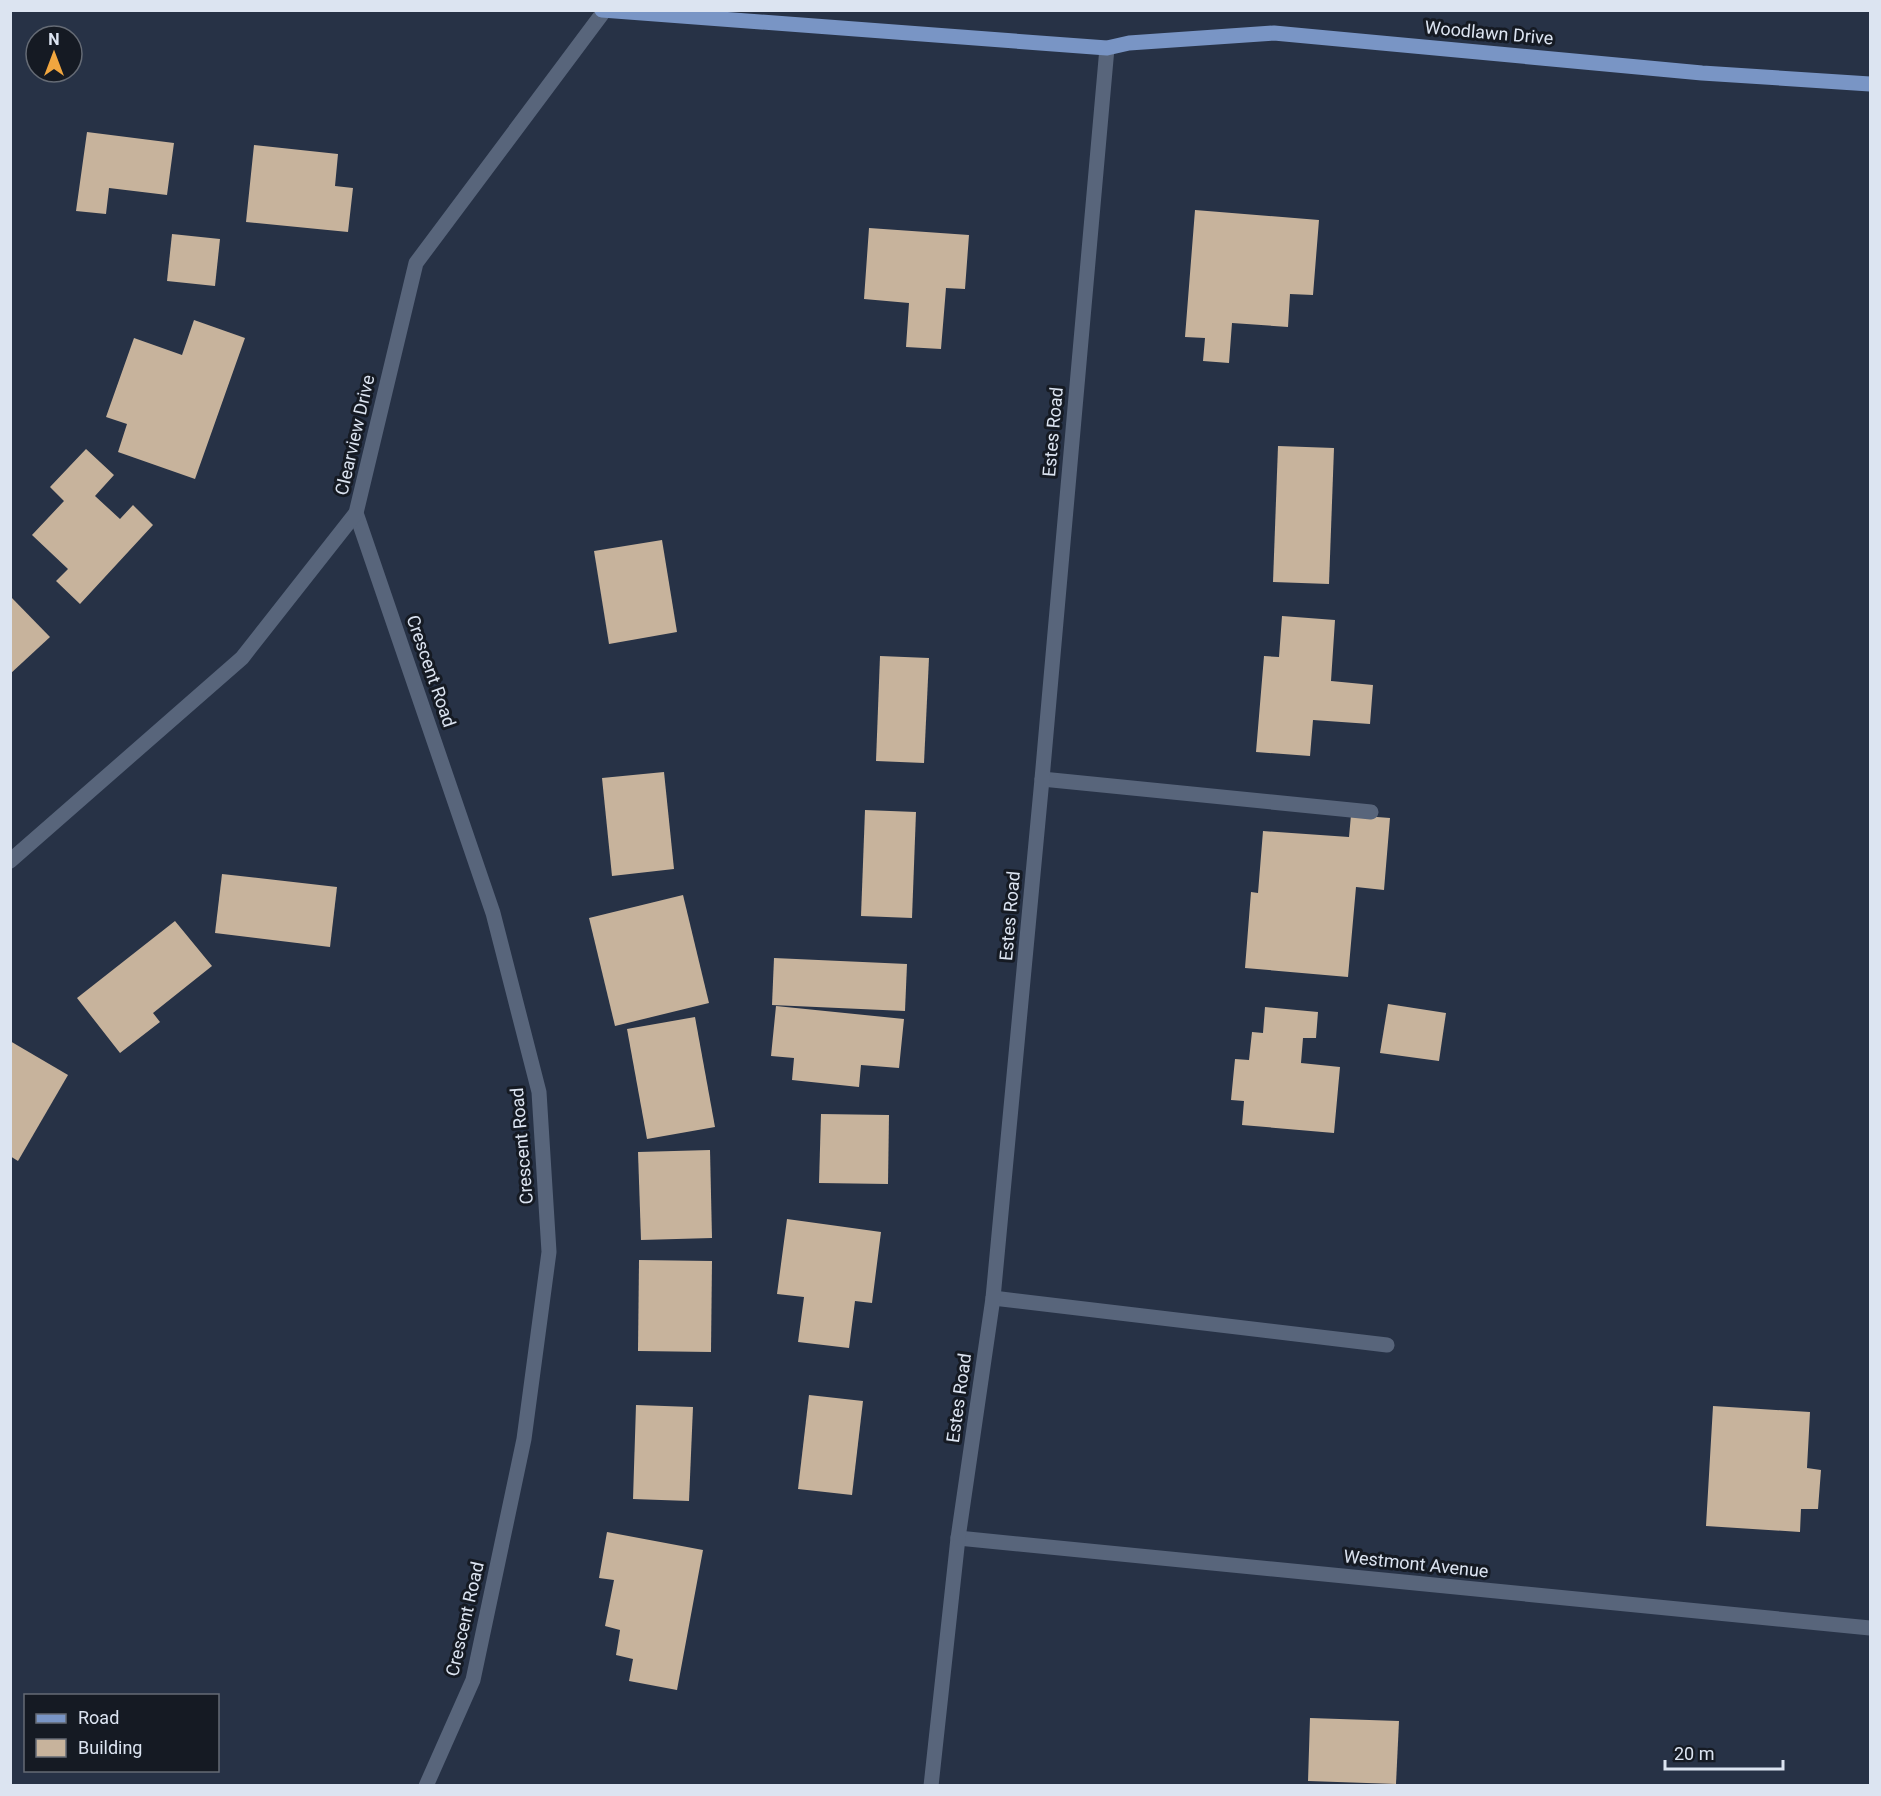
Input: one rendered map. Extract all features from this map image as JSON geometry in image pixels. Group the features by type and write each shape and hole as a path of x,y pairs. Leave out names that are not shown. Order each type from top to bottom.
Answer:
{"main road":[{"name":"Woodlawn Drive","path":"604,11 1107,48 1129,42 1274,33 1702,73 1870,84"}],"street":[{"name":"Clearview Drive","path":"10,861 242,658 356,513 416,263 604,11"},
{"name":"Estes Road","path":"931,1785 958,1538 993,1298 1107,48"},
{"name":"Crescent Road","path":"356,513 493,913 539,1092 549,1240 524,1439 474,1680 426,1785"},
{"path":"1042,779 1371,812"},
{"path":"993,1298 1387,1344"},
{"name":"Westmont Avenue","path":"958,1538 1870,1628"}],"building":[{"path":"87,132 174,143 167,195 109,188 106,214 76,211"},
{"path":"254,145 338,154 335,186 353,188 348,232 246,222"},
{"path":"1195,210 1319,220 1313,295 1290,294 1288,327 1232,323 1229,363 1203,361 1205,338 1185,337"},
{"path":"869,228 969,235 965,289 946,288 941,349 906,347 909,303 864,299"},
{"path":"172,234 220,239 215,286 167,281"},
{"path":"194,320 245,338 195,479 118,452 127,424 106,417 134,338 182,355"},
{"path":"1278,446 1334,448 1329,584 1273,582"},
{"path":"86,449 114,475 95,496 120,519 133,505 153,525 80,604 56,581 68,569 32,535 64,501 50,487"},
{"path":"662,540 677,632 609,644 594,551"},
{"path":"10,596 50,637 10,674"},
{"path":"1282,616 1335,620 1331,681 1373,685 1370,724 1313,720 1310,756 1256,752 1264,656 1279,657"},
{"path":"880,656 929,658 924,763 876,761"},
{"path":"664,772 674,869 612,876 602,778"},
{"path":"865,810 916,812 912,918 861,916"},
{"path":"1351,815 1390,818 1384,890 1356,887 1348,977 1245,968 1251,892 1258,893 1263,831 1349,837"},
{"path":"222,874 337,887 330,947 215,933"},
{"path":"683,895 709,1003 615,1026 589,918"},
{"path":"175,921 212,966 153,1013 160,1022 120,1053 77,998"},
{"path":"774,958 907,964 905,1011 772,1005"},
{"path":"1388,1004 1446,1013 1439,1061 1380,1053"},
{"path":"776,1006 904,1019 899,1068 861,1065 859,1087 792,1080 794,1058 771,1056"},
{"path":"1265,1007 1318,1012 1316,1038 1303,1038 1301,1063 1340,1067 1334,1133 1242,1125 1244,1101 1231,1100 1235,1059 1249,1060 1252,1032 1263,1033"},
{"path":"695,1017 715,1127 647,1139 627,1029"},
{"path":"10,1041 68,1075 18,1161 10,1156"},
{"path":"821,1114 889,1115 888,1184 819,1183"},
{"path":"710,1150 712,1238 641,1240 638,1152"},
{"path":"787,1219 881,1232 872,1303 855,1301 849,1348 798,1342 804,1297 777,1294"},
{"path":"639,1260 712,1261 711,1352 638,1351"},
{"path":"809,1395 863,1401 852,1495 798,1489"},
{"path":"636,1405 693,1407 689,1501 633,1499"},
{"path":"1713,1406 1810,1412 1807,1468 1821,1470 1818,1509 1801,1509 1800,1532 1706,1526"},
{"path":"607,1532 703,1550 677,1690 629,1681 633,1659 616,1655 620,1630 605,1626 614,1580 599,1578"},
{"path":"1310,1718 1399,1721 1396,1784 1308,1781"}]}
